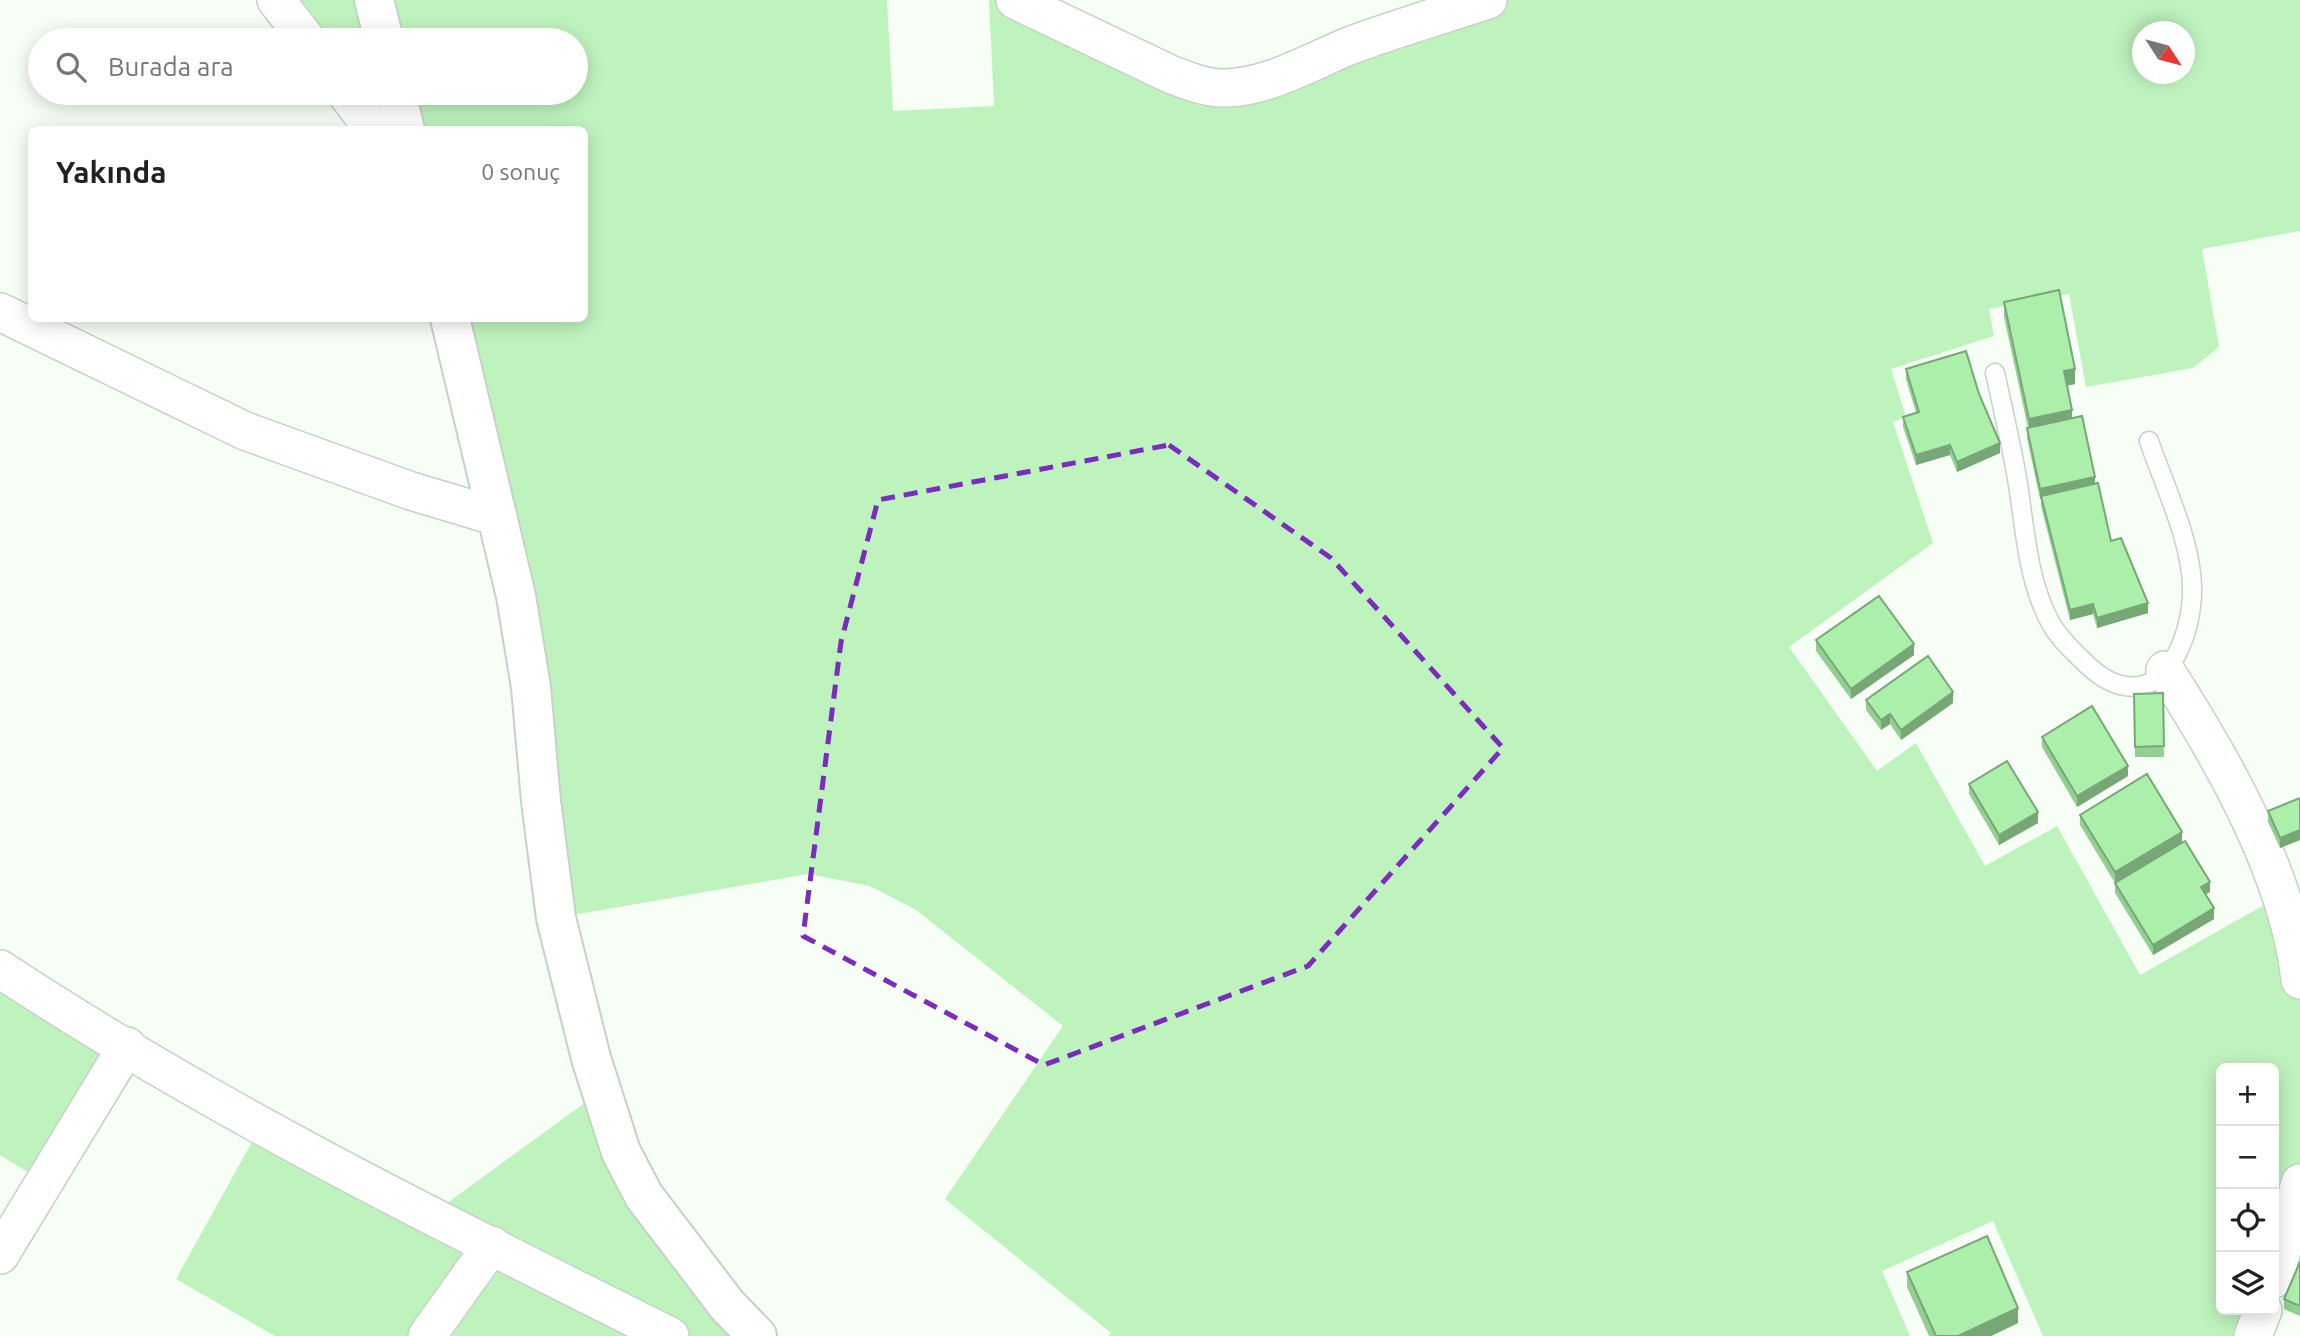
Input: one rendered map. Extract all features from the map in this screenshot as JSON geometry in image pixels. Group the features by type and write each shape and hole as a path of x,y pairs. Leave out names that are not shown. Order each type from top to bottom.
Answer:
{"street":[{"path":"276,0 298,28"},
{"path":"374,0 381,28"},
{"path":"1015,0 1170,74 1194,83 1225,88 1274,77 1351,46 1488,0"},
{"path":"355,105 371,126"},
{"path":"399,105 404,126"},
{"path":"0,312 245,431 411,491 498,517"},
{"path":"451,322 516,596 531,687 541,801 556,918 597,1080 621,1152 644,1196 727,1305 757,1336"},
{"path":"2165,670 2223,769 2253,831 2280,896 2300,980"},
{"path":"0,970 127,1046 355,1175 670,1336"},
{"path":"0,1255 127,1046"},
{"path":"2279,1261 2300,1183"},
{"path":"427,1336 492,1245"},
{"path":"2253,1336 2261,1315"}],"lane":[{"path":"1996,373 2031,566 2050,623 2060,638 2091,670 2112,682 2133,687 2153,681 2179,651 2188,624 2192,589 2189,560 2149,440"}],"highlighted area":[{"path":"1169,445 1331,558 1503,748 1308,966 1044,1065 803,936 841,642 878,500"}],"green space":[{"path":"276,0 887,0 893,111 994,106 989,0 1015,0 1194,83 1488,0 2300,0 2300,231 2202,249 2219,347 2193,368 2086,387 2069,294 1989,309 1994,336 1891,369 1906,417 1893,422 1933,543 1789,647 1877,771 1916,743 1985,866 2057,826 2140,975 2280,896 2300,980 2300,1183 2279,1261 2279,1063 2216,1063 2216,1315 2261,1315 2253,1336 2043,1336 1993,1221 1882,1271 1910,1336 1109,1336 1111,1333 945,1199 1063,1026 916,910 870,886 808,874 556,918 451,322 588,322 588,126 372,126 355,105 588,105 588,28 298,28"},
{"path":"0,969 127,1046 44,1182 0,1155"},
{"path":"601,1091 621,1152 757,1336 275,1336 176,1279 262,1124 432,1214"}],"building":[{"path":"2059,290 2075,369 2064,371 2072,410 2029,419 2004,302"},
{"path":"1966,351 1979,394 2000,443 1957,462 1950,445 1916,455 1903,417 1919,412 1906,369"},
{"path":"2082,416 2095,477 2040,489 2027,428"},
{"path":"2098,483 2111,541 2121,538 2148,603 2097,618 2093,604 2070,610 2041,496"},
{"path":"1879,596 1914,644 1851,689 1816,640"},
{"path":"1928,656 1953,692 1901,730 1890,714 1881,720 1866,700"},
{"path":"2163,693 2164,746 2135,747 2134,694"},
{"path":"2092,706 2128,766 2077,796 2042,737"},
{"path":"2007,761 2038,812 1999,835 1969,784"},
{"path":"2147,774 2182,832 2115,872 2080,815"},
{"path":"2300,798 2300,830 2280,838 2268,811"},
{"path":"2185,841 2210,882 2201,887 2214,908 2153,945 2115,883"},
{"path":"1987,1236 2018,1308 1958,1336 1936,1336 1907,1272"},
{"path":"2300,1262 2300,1306 2284,1299"}]}
